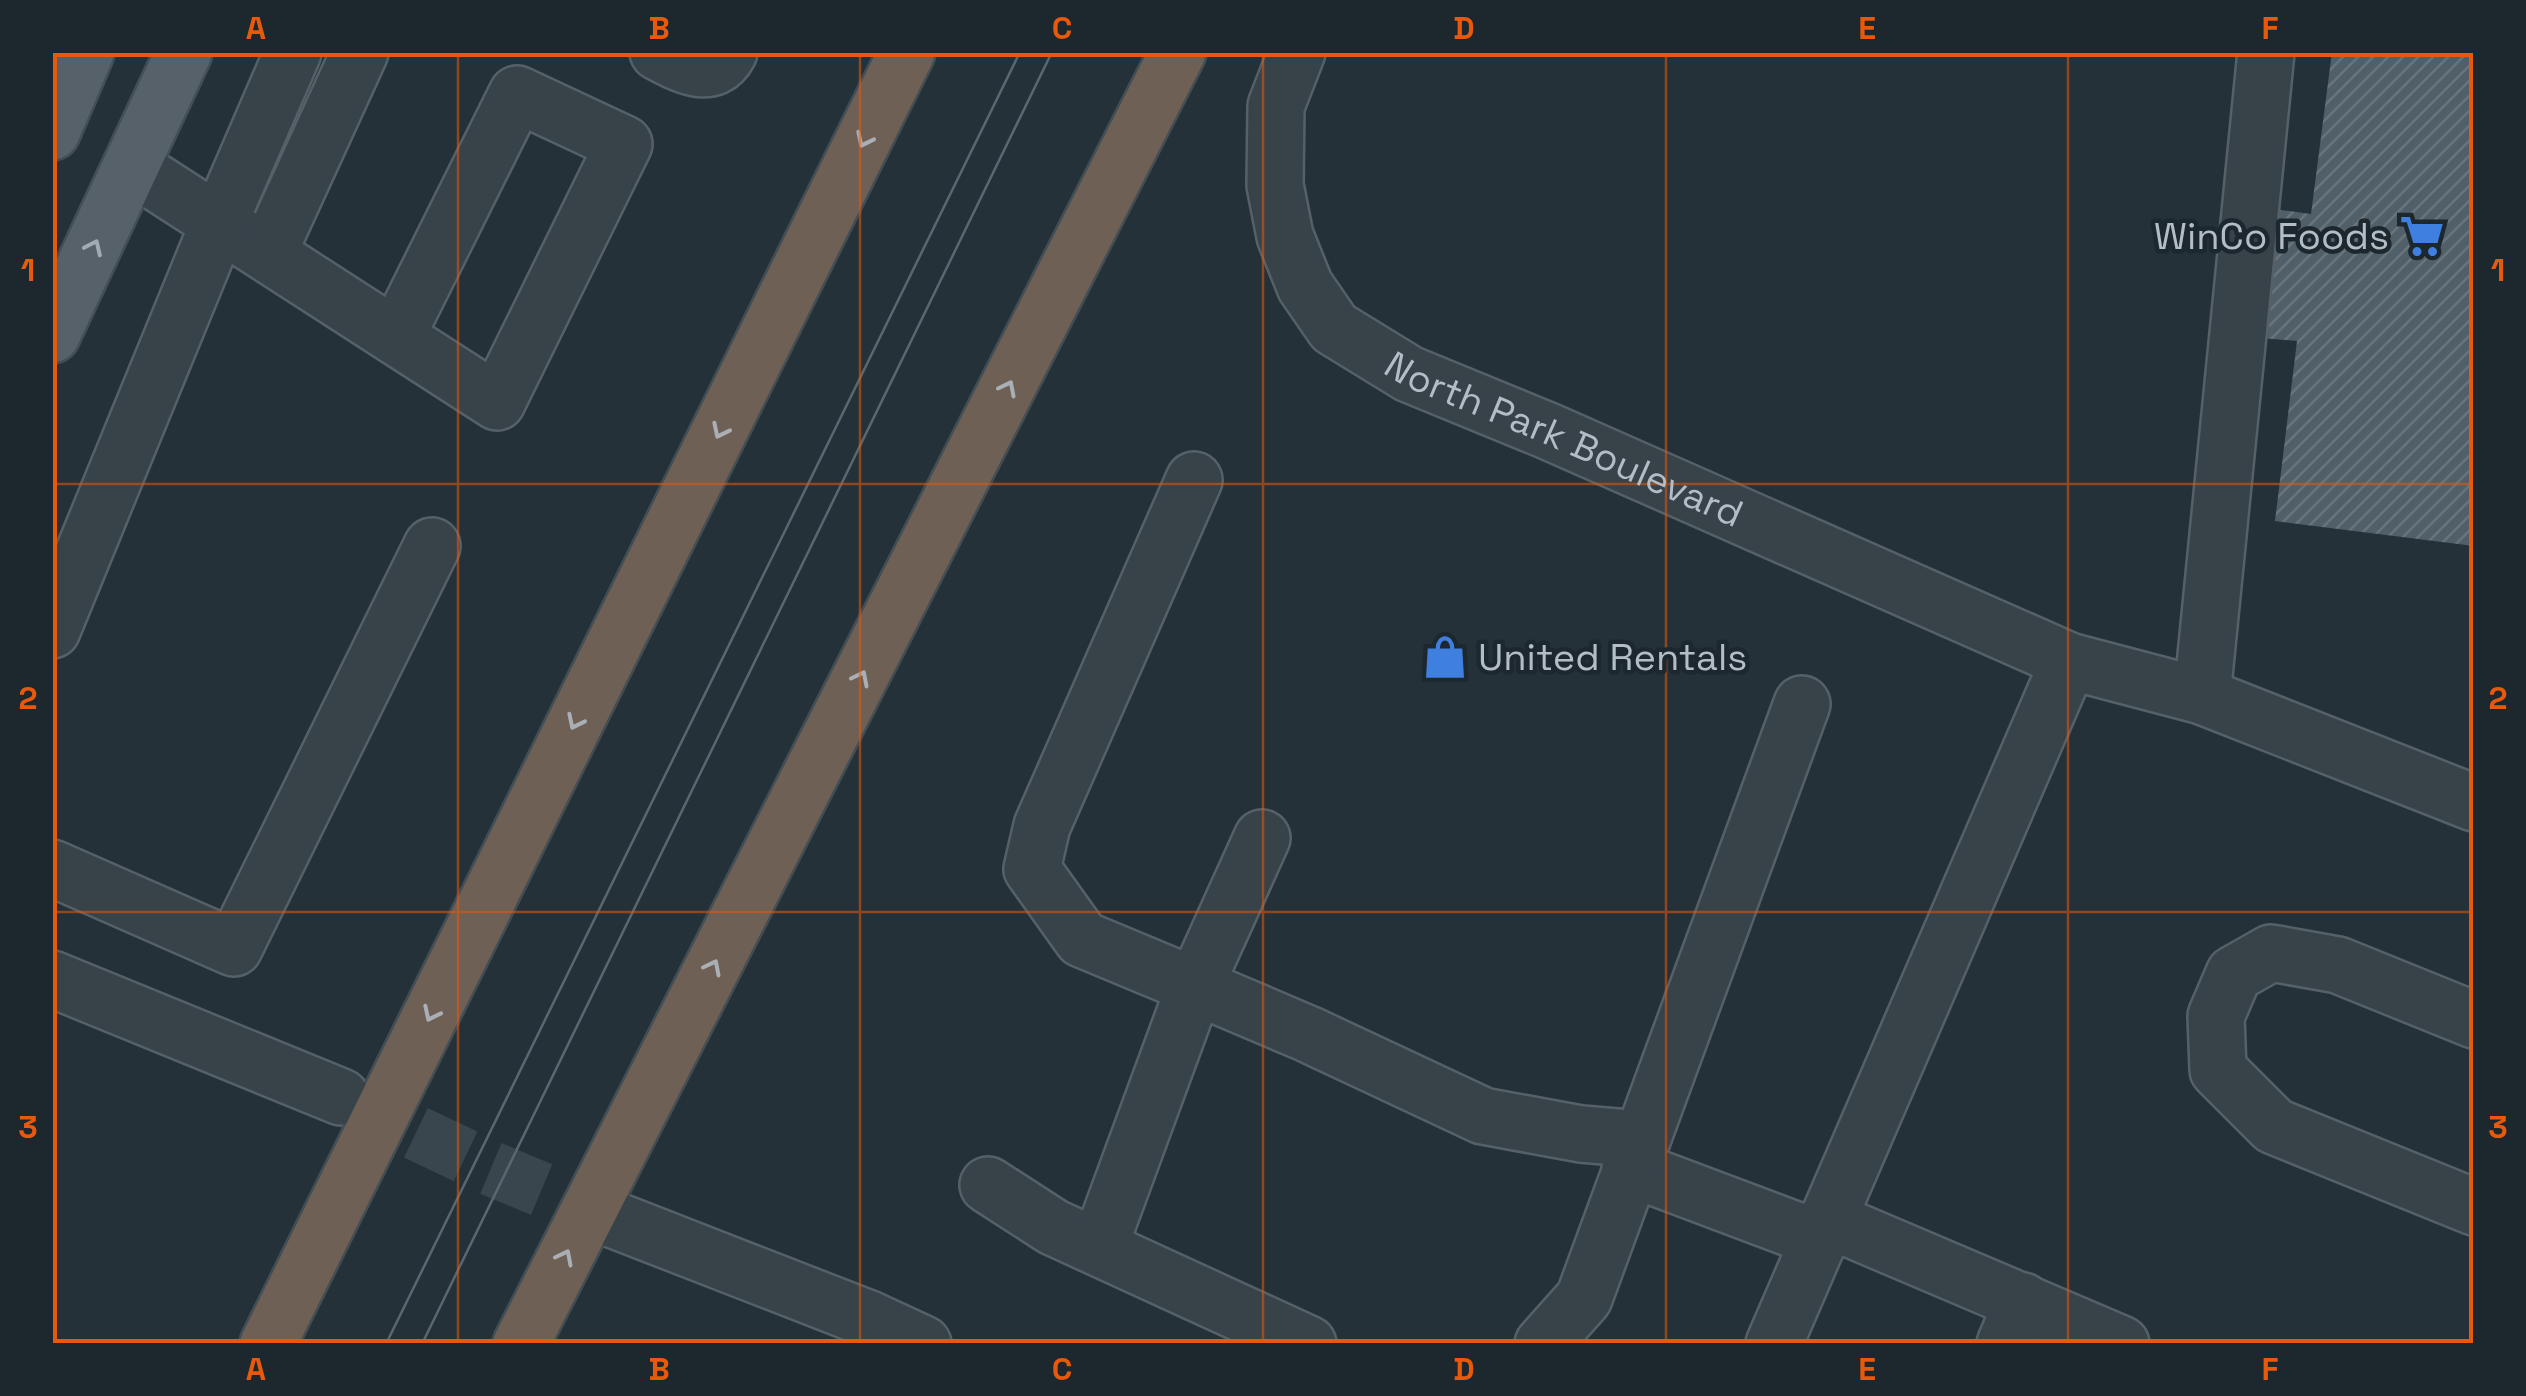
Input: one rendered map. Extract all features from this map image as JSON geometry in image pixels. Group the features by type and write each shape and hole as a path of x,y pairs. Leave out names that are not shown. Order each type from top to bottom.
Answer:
{"highway":[{"path":"268,1344 907,52"},
{"path":"521,1344 1178,52"}],"main road":[{"path":"52,132 86,52"},
{"path":"52,335 184,52"}],"street":[{"path":"55,616 293,52"},
{"path":"268,254 360,52"},
{"path":"658,52 694,70 711,69 724,62 730,52"},
{"name":"North Park Boulevard","path":"1297,52 1276,106 1275,185 1284,236 1304,286 1334,328 1409,374 1548,431 2068,661 2202,696 2474,803"},
{"path":"2202,696 2266,52"},
{"path":"132,166 219,223 268,254 396,337 497,402 624,144 518,94 396,337"},
{"path":"1194,480 1042,826 1032,869 1082,940 1308,1034 1483,1116 1581,1134 1823,1229 2014,1322 2121,1344"},
{"path":"52,868 234,948 432,546"},
{"path":"1774,1344 2068,661"},
{"path":"1543,1344 1584,1298 1802,704"},
{"path":"1099,1248 1195,986 1262,838"},
{"path":"2474,1020 2338,965 2272,953 2234,974 2216,1016 2218,1070 2274,1126 2474,1206"},
{"path":"52,979 341,1097"},
{"path":"988,1186 1052,1227 1308,1344"},
{"path":"612,1219 869,1319 922,1344"}],"building":[{"path":"2332,52 2474,52 2474,546 2275,521 2297,341 2261,338 2274,209 2311,214"}],"tunnel":[{"path":"341,1097 490,1168 612,1219"}],"tram line":[{"path":"386,1344 1020,52"},
{"path":"422,1344 1052,52"}],"place":[{"name":"WinCo Foods","path":"2422,236"},
{"name":"United Rentals","path":"1445,657"}]}
